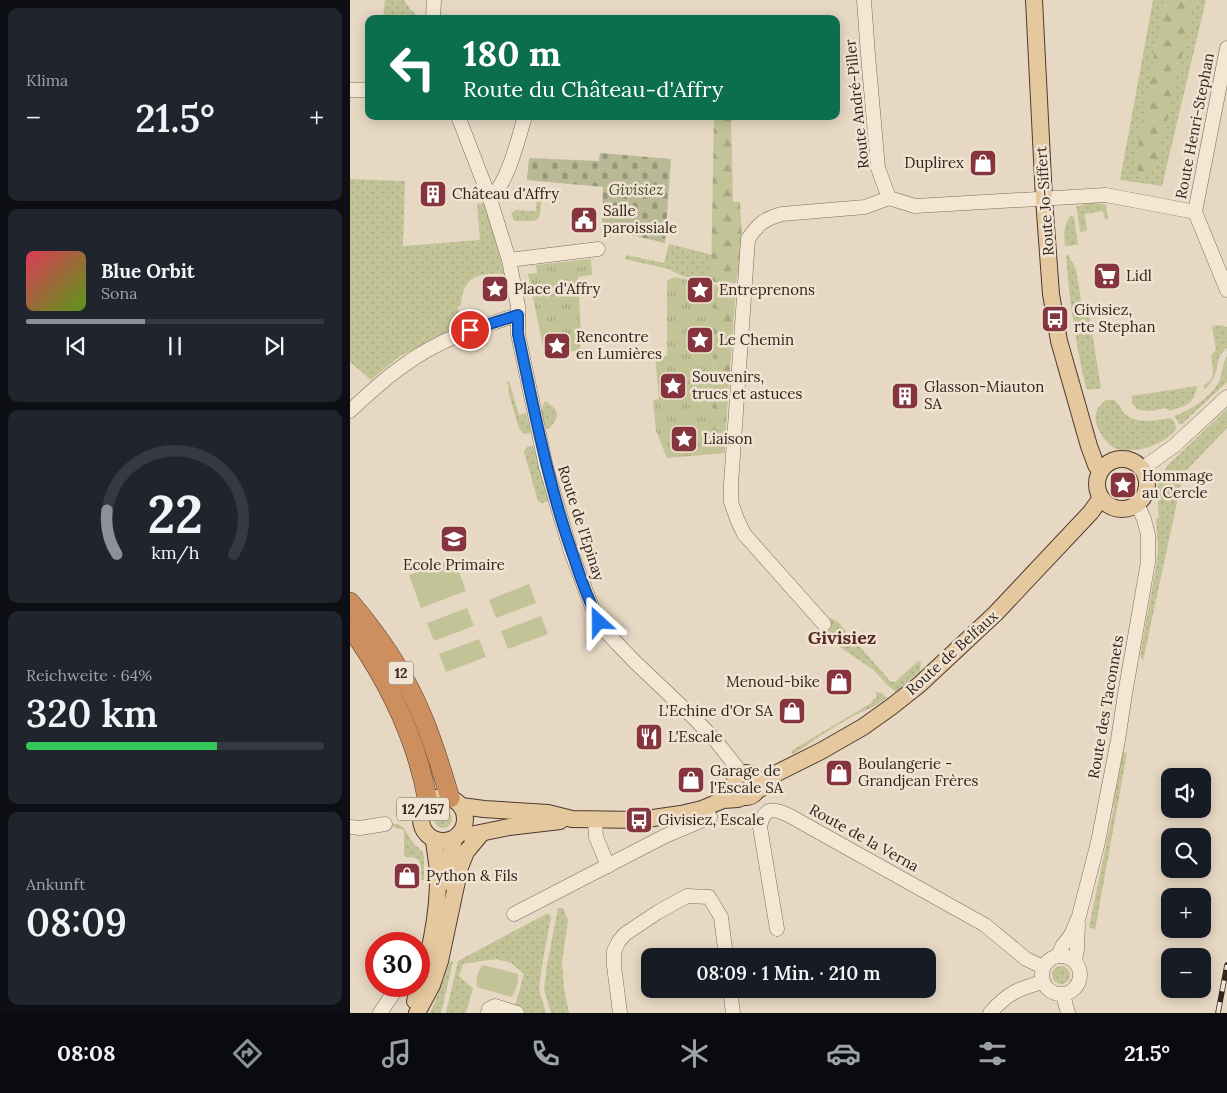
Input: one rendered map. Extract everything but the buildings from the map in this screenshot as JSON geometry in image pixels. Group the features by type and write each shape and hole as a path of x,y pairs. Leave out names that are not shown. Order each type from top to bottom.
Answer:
{"highway":[{"name":"12","path":"350,602 386,651 413,696 456,802"},
{"name":"12","path":"350,627 373,660 402,716 411,738 428,803"}],"main road":[{"name":"Route Jo-Siffert","path":"1034,0 1044,200 1052,301 1059,341 1075,399 1089,446 1096,466 1100,471"},
{"name":"Route Jo-Siffert","path":"1075,399 1098,442 1113,460"},
{"path":"1119,458 1132,460 1142,468 1146,474 1146,494 1132,508 1118,509 1111,507 1101,498 1097,478 1104,466 1119,458"},
{"name":"Route de Belfaux","path":"746,784 759,774 775,774 821,751 864,726 919,685 996,613 1091,512 1101,498"},
{"path":"456,802 484,809 548,813 572,818 639,820 702,809 723,800 746,784"},
{"name":"12/157","path":"441,797 456,802 465,814 463,829 455,838 444,842 434,840 422,826 423,810 433,799 441,797"},
{"path":"449,915 448,868 455,838 572,818"},
{"path":"417,1013 437,974 460,867 466,852 481,834"},
{"name":"12/157","path":"412,1013 430,952 436,920 438,868 434,840"}],"street":[{"path":"433,15 434,0"},
{"name":"Route André-Piller","path":"864,0 878,168 889,198"},
{"name":"Route Henri-Stephan","path":"1227,48 1195,212 1227,290"},
{"path":"350,90 365,90"},
{"path":"350,411 374,388 404,364 434,347 478,327 518,315 509,260 490,199 460,120"},
{"path":"490,199 497,192 512,160 524,120"},
{"name":"Route Henri-Stephan","path":"1044,200 1106,196 1195,212"},
{"path":"824,624 744,534 731,502 748,239 756,226 772,216 865,207 889,198 914,206 1044,200"},
{"path":"509,260 598,249"},
{"name":"Route de l'Epinay","path":"518,315 518,334 546,467 571,552 599,622 635,662 716,741 746,784"},
{"path":"1142,468 1174,446 1227,397"},
{"name":"Route des Taconnets","path":"1058,956 1063,945 1071,935 1079,916 1098,842 1109,787 1148,562 1148,535 1144,519 1137,504"},
{"name":"Route de la Verna","path":"777,929 760,827 762,818 767,812 773,810 790,816 985,925 1026,959 1043,967"},
{"path":"514,914 665,836 710,817"},
{"path":"595,820 596,837 608,866"},
{"path":"350,827 360,828 385,824"},
{"path":"620,1013 614,951 625,934 658,912 687,896 709,897 721,917 725,948"},
{"name":"Route des Taconnets","path":"1075,960 1079,916"},
{"path":"1058,956 1070,957 1075,960 1080,969 1079,981 1076,987 1063,995 1050,991 1043,982 1043,967 1047,962 1058,956"},
{"path":"990,1013 1014,991 1043,982"},
{"path":"1063,995 1068,1013"},
{"path":"380,1013 391,997"},
{"path":"731,998 733,1013"},
{"path":"488,1013 489,1009 495,1006 517,1013"}],"green space":[{"path":"385,0 404,0 417,15 383,15"},
{"path":"1153,0 1206,0 1162,186 1120,180"},
{"path":"1164,0 1195,0 1155,171 1140,176 1135,164"},
{"path":"714,120 731,120 733,202 740,202 742,239 740,275 737,275 736,283 711,282"},
{"name":"Givisiez","path":"600,153 671,159 665,243 602,228 603,187 527,180 529,158 599,161"},
{"path":"350,179 405,181 403,246 480,240 477,204 485,203 492,222 504,274 487,274 474,278 465,288 461,305 457,307 462,319 455,322 457,327 399,357 371,380 350,362"},
{"path":"537,188 542,193 540,215 535,221 514,221 511,213 514,210 536,211"},
{"path":"1093,203 1105,204 1108,218 1105,220 1103,211 1085,214 1087,231 1080,232 1076,207"},
{"path":"1071,215 1074,217 1078,245 1065,246 1065,226"},
{"path":"669,244 717,256 718,271 711,282 682,276 668,269 625,259 626,255 664,263"},
{"path":"1066,255 1068,255 1076,269 1083,313 1089,313 1101,388 1090,390 1086,388 1073,322"},
{"path":"591,259 592,275 578,277 580,350 545,356 528,274 537,273 536,265"},
{"path":"674,277 714,285 713,429 725,439 725,453 667,458 656,431 653,400 659,399 655,356 667,356 667,281"},
{"path":"714,285 736,287 725,439 713,429"},
{"path":"1220,325 1227,327 1227,348 1220,355 1213,379 1204,390 1204,385 1211,380 1213,369 1211,356 1216,350 1212,326"},
{"path":"1227,356 1227,382 1182,424 1179,424 1174,416 1207,397 1220,379"},
{"path":"507,381 509,381 519,415 526,413 531,432 527,434 519,428 508,391"},
{"path":"1197,386 1191,401 1170,411 1166,408 1148,411 1139,410 1133,404 1131,396"},
{"path":"1106,400 1114,400 1124,413 1134,419 1146,421 1171,418 1175,423 1176,429 1165,439 1148,447 1130,451 1115,448 1103,437 1096,422 1098,408"},
{"path":"545,401 557,413 553,424 547,429 542,415 542,407"},
{"path":"1227,409 1227,428 1183,474 1143,661 1140,656 1157,561 1156,519 1159,518 1157,490 1160,477 1168,465"},
{"path":"533,445 549,501 542,503 538,501 524,452 526,448"},
{"path":"1123,475 1129,478 1132,484 1129,490 1123,493 1117,490 1114,484 1117,478"},
{"path":"454,558 466,591 421,608 409,575"},
{"path":"529,584 536,603 496,618 489,600"},
{"path":"467,608 474,626 434,641 427,623"},
{"path":"541,616 548,634 508,649 501,631"},
{"path":"827,618 838,622 891,682 895,682 918,661 921,662 920,671 896,692 873,669 834,643 823,630 831,623"},
{"path":"479,639 486,657 446,672 439,654"},
{"path":"875,692 882,693 887,698 877,705 851,717 793,754 791,751 873,702 872,700 877,697"},
{"path":"1123,752 1127,753 1095,930 1089,927 1114,807"},
{"path":"443,810 449,813 452,819 449,825 443,828 437,825 434,819 437,813"},
{"path":"391,824 398,824 404,828 413,843 422,851 424,856 424,880 421,880 420,862 416,858 404,855 404,830 391,826"},
{"path":"558,908 563,908 568,920 562,962 564,989 569,1013 551,1013 544,989"},
{"path":"549,914 551,917 539,990 546,1013 525,1013 514,1007 524,974 511,963 496,959 463,964 459,976 473,988 466,1013 446,1013 458,961"},
{"path":"450,961 453,962 441,1013 430,1013 444,979"},
{"path":"483,965 518,974 517,986 511,997 477,987 477,975"},
{"path":"1057,966 1065,966 1070,971 1068,982 1057,984 1052,979 1052,971"}],"railway":[{"path":"1218,1013 1227,965"}],"place":[{"name":"Duplirex","path":"983,163"},
{"name":"Château d'Affry","path":"433,194"},
{"name":"Salle paroissiale","path":"584,220"},
{"name":"Lidl","path":"1107,276"},
{"name":"Place d'Affry","path":"495,289"},
{"name":"Entreprenons","path":"700,290"},
{"name":"Givisiez, rte Stephan","path":"1055,319"},
{"name":"Le Chemin","path":"700,340"},
{"name":"Rencontre en Lumières","path":"557,346"},
{"name":"Souvenirs, trucs et astuces","path":"673,386"},
{"name":"Glasson-Miauton SA","path":"905,396"},
{"name":"Liaison","path":"684,439"},
{"name":"Hommage au Cercle","path":"1123,485"},
{"name":"Ecole Primaire","path":"454,539"},
{"name":"Menoud-bike","path":"839,682"},
{"name":"L'Echine d'Or SA","path":"792,711"},
{"name":"L'Escale","path":"649,737"},
{"name":"Boulangerie - Grandjean Frères","path":"839,773"},
{"name":"Garage de l'Escale SA","path":"691,780"},
{"name":"Givisiez, Escale","path":"639,820"},
{"name":"Python & Fils","path":"407,876"}],"district":[{"name":"Givisiez","path":"842,638"}],"route":[{"path":"470,330 518,315 518,334 546,467 571,552 599,622"}]}
